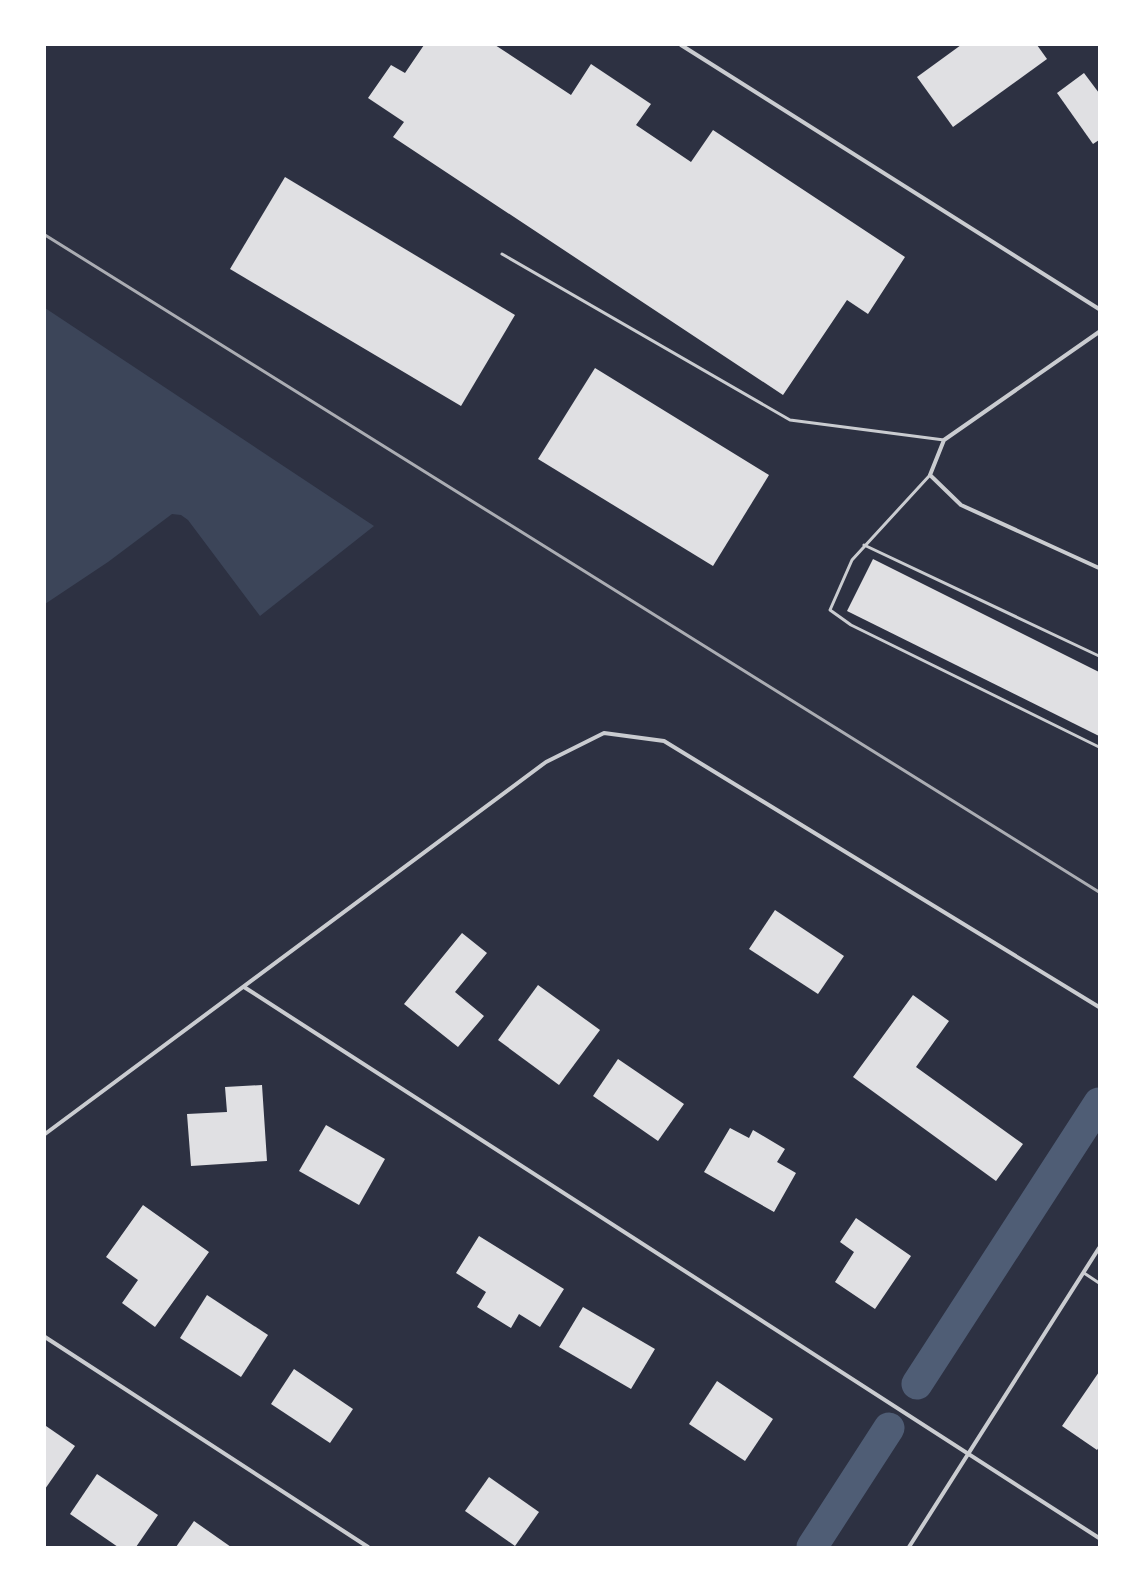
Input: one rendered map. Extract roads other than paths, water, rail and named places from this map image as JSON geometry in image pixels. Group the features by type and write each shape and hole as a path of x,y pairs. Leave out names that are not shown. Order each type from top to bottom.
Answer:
{"street":[{"path":"681,45 1099,309"},
{"path":"1099,332 944,440 930,475 961,505 1099,568"},
{"path":"45,1134 546,762 604,733 664,741 1099,1007"},
{"path":"244,987 1099,1538"},
{"path":"909,1547 1099,1248"},
{"path":"45,1337 368,1547"}],"lane":[{"path":"502,254 790,420 944,440"},
{"path":"930,475 864,545 852,560 830,610 851,625 1099,748"},
{"path":"864,545 1099,656"},
{"path":"1084,1273 1099,1283"}],"waterway":[{"path":"917,1384 1099,1103"},
{"path":"812,1547 889,1428"}],"railway":[{"path":"45,235 1099,892"}]}
